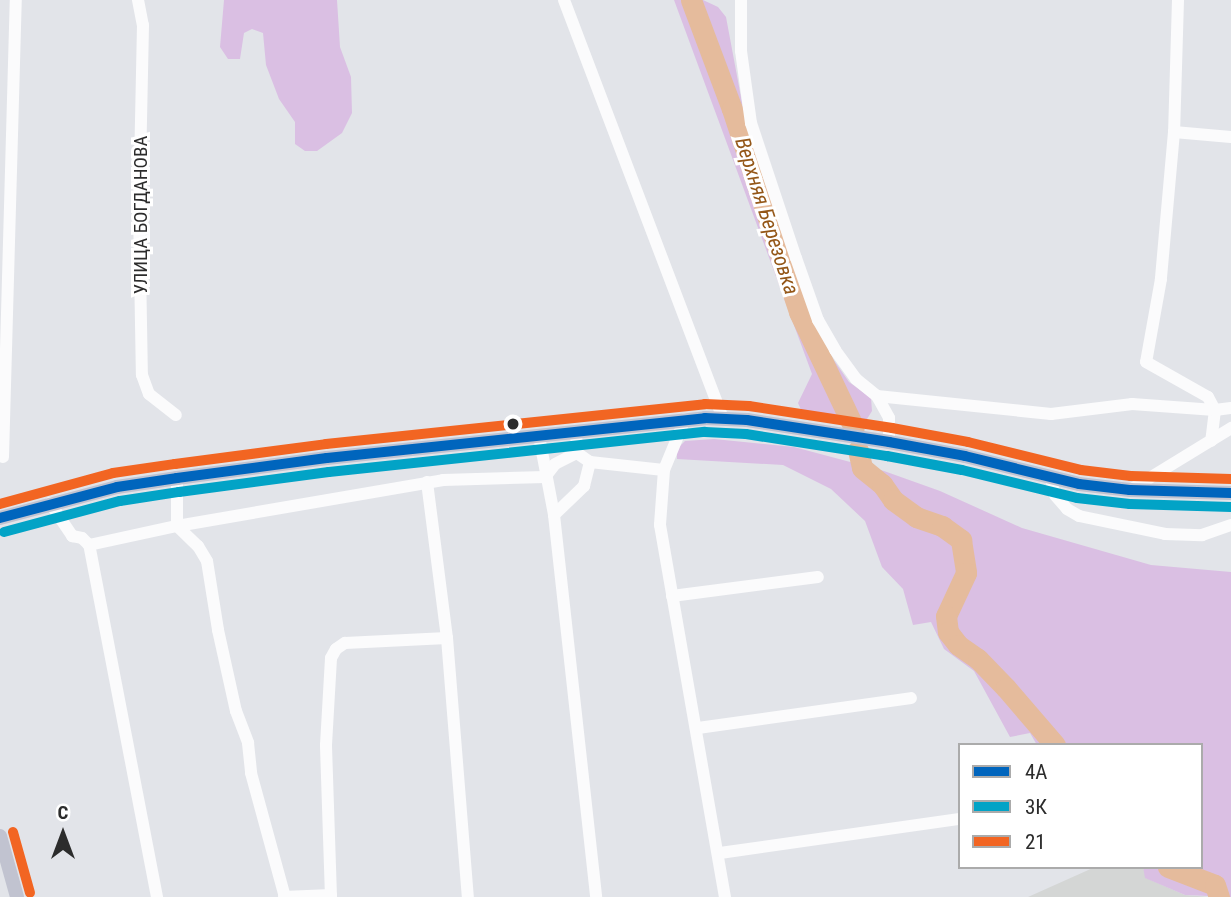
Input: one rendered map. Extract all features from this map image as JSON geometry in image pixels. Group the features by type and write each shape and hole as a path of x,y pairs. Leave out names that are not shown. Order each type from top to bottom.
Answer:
{"main road":[{"path":"0,518 117,487 177,478 327,457 685,419 723,419 889,442 964,456 1051,479 1130,490 1231,493"},
{"path":"0,836 17,897"}],"street":[{"path":"3,457 16,0"},
{"name":"УЛИЦА БОГДАНОВА","path":"138,0 143,25 139,209 142,375 149,394 176,415"},
{"path":"564,0 723,419"},
{"path":"741,0 741,51 751,123 796,258 818,320 835,351 856,379 877,396 889,418 889,442"},
{"path":"1178,0 1174,132 1161,279 1146,362 1208,397 1215,410 1211,441"},
{"path":"1174,132 1231,137"},
{"path":"877,396 1051,414 1132,404 1215,410 1231,408"},
{"path":"685,419 664,470 660,525 698,727 725,897"},
{"path":"1130,490 1231,428"},
{"path":"576,432 576,453"},
{"path":"539,436 554,515 596,897"},
{"path":"576,453 590,461 664,470"},
{"path":"545,477 555,464 576,453"},
{"path":"554,515 571,502 584,486 590,461"},
{"path":"89,545 177,526 427,482 545,477"},
{"path":"177,478 177,526 198,546 207,561 218,630 236,711 248,743 251,773 284,897 331,896 326,745 331,658 335,649 345,643 447,638"},
{"path":"1051,479 1055,495 1067,509 1079,516 1166,534 1202,534 1231,525"},
{"path":"427,482 447,638 467,897"},
{"path":"50,503 72,536 82,538 89,545 158,897"},
{"path":"672,596 818,577"},
{"path":"698,727 911,698"},
{"path":"720,853 958,819"}],"shaded area":[{"path":"224,0 337,0 340,47 351,77 352,113 342,133 317,151 305,151 295,144 295,122 279,99 266,65 263,33 252,29 244,33 240,59 228,59 220,47"},
{"path":"674,0 703,0 718,7 726,17 746,124 806,314 817,336 849,382 871,398 872,411 867,419 855,423 802,412 798,403 812,374"},
{"path":"714,439 794,447 884,471 940,491 1022,528 1151,565 1231,572 1231,897 1185,895 1145,878 1143,869 1203,869 1203,743 1036,743 1030,733 1010,737 974,671 944,649 931,622 913,625 903,589 882,567 865,521 831,489 783,465 677,459 677,449 685,441"},
{"path":"1091,869 1144,869 1146,878 1185,895 1210,897 1028,897"}],"waterway":[{"name":"Верхняя Березовка","path":"691,0 732,109 799,312 854,428"},
{"path":"858,450 862,468 882,484 893,500 916,517 942,526 961,540 966,573 946,616 948,632 958,645 978,659 1006,688 1053,743"},
{"path":"1173,869 1215,885 1219,897"}],"transit line":[{"name":"21","path":"0,504 113,473 175,464 326,444 705,404 749,406 892,428 968,442 1081,470 1131,476 1231,479"},
{"name":"4А","path":"0,518 117,487 177,478 327,458 705,418 747,420 889,442 965,456 1079,484 1130,490 1231,493"},
{"name":"3К","path":"4,532 120,501 179,492 329,472 705,432 746,434 887,456 962,470 1077,498 1130,504 1231,507"},
{"name":"21","path":"13,832 30,893"}]}
